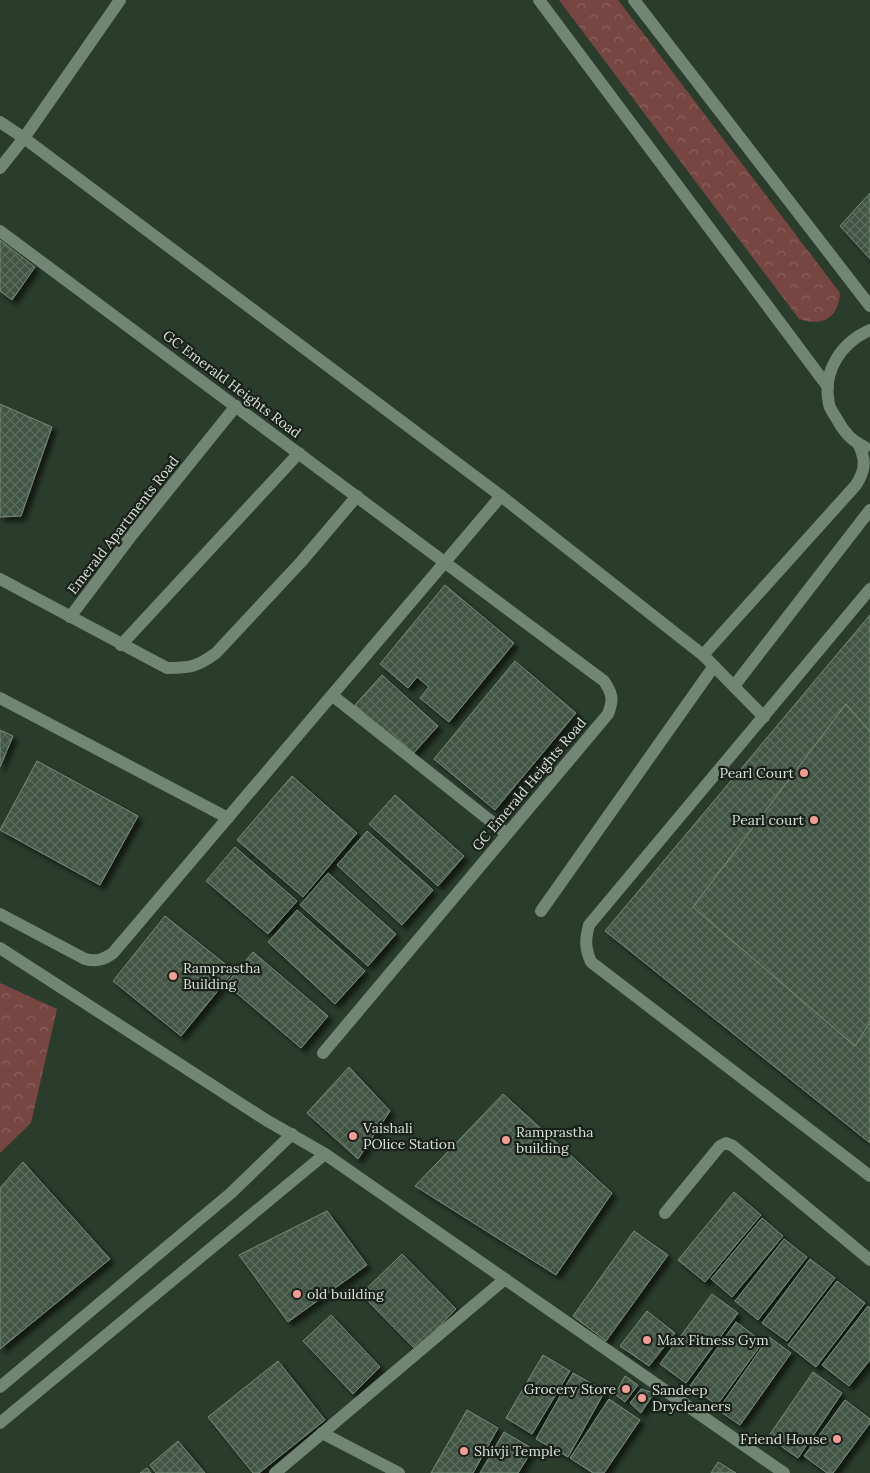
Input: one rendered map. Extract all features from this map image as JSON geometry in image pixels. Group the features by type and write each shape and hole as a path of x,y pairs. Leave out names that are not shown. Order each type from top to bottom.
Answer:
{"street":[{"path":"0,168 24,138 120,0"},
{"path":"539,0 828,387"},
{"path":"634,0 870,306"},
{"path":"0,122 24,138 501,496 703,655 764,717"},
{"name":"GC Emerald Heights Road","path":"0,231 604,681 612,693 613,703 608,714 323,1053"},
{"path":"870,330 848,342 838,354 830,372 828,387 829,405 843,431 858,443 870,449"},
{"name":"Emerald Apartments Road","path":"70,617 132,535 236,406"},
{"path":"703,655 856,485 863,473 864,461 858,443"},
{"path":"121,645 299,453"},
{"path":"0,579 167,668 187,668 203,663 216,653 301,562 356,496"},
{"path":"0,914 85,959 94,961 104,959 112,953 333,696 501,496"},
{"path":"734,686 870,510"},
{"path":"870,589 589,925 586,936 586,950 591,962 870,1176"},
{"path":"541,911 714,666"},
{"path":"333,696 507,834"},
{"path":"0,698 228,818"},
{"path":"0,948 266,1120 325,1154 784,1473"},
{"path":"0,1387 231,1193 292,1134"},
{"path":"665,1213 720,1146 726,1143 733,1146 870,1260"},
{"path":"0,1422 325,1154"},
{"path":"274,1473 505,1279"},
{"path":"322,1434 400,1473"}],"green space":[{"path":"559,0 618,0 840,293 836,309 828,318 815,322 799,319"},
{"path":"0,983 57,1009 31,1123 0,1153"}],"building":[{"path":"870,193 870,259 840,226"},
{"path":"0,240 35,267 12,300 0,291"},
{"path":"0,404 52,427 21,516 0,517"},
{"path":"445,585 514,643 449,722 420,698 429,687 417,677 408,688 380,664"},
{"name":"Pearl Court","path":"870,615 870,1143 605,931"},
{"path":"515,661 576,713 495,810 434,759"},
{"path":"382,675 438,726 411,756 355,705"},
{"name":"Pearl court","path":"846,704 870,732 870,1022 855,1046 693,907"},
{"path":"0,730 13,736 0,767"},
{"path":"37,761 138,816 100,885 0,830"},
{"path":"292,776 357,833 303,897 237,840"},
{"path":"395,795 464,856 438,886 369,824"},
{"path":"367,831 433,890 402,925 337,865"},
{"path":"235,847 297,901 268,934 206,881"},
{"path":"328,873 396,934 368,966 300,905"},
{"path":"297,910 365,971 335,1004 268,942"},
{"name":"Ramprastha Building","path":"165,916 234,971 181,1036 113,981"},
{"path":"253,952 328,1016 301,1048 226,984"},
{"name":"Vaishali POlice Station","path":"349,1067 390,1111 358,1159 307,1113"},
{"name":"Ramprastha building","path":"503,1094 612,1193 556,1275 415,1186"},
{"path":"23,1162 110,1259 0,1349 0,1188"},
{"path":"734,1192 761,1215 705,1282 678,1260"},
{"name":"old building","path":"327,1211 367,1265 288,1322 239,1255"},
{"path":"762,1218 783,1236 732,1297 711,1279"},
{"path":"634,1231 668,1255 606,1341 573,1316"},
{"path":"784,1239 807,1257 758,1320 735,1301"},
{"path":"402,1254 456,1309 416,1350 361,1294"},
{"path":"810,1259 835,1278 787,1341 762,1323"},
{"path":"837,1281 865,1303 816,1367 788,1345"},
{"path":"712,1294 738,1313 686,1383 660,1364"},
{"path":"868,1306 870,1308 870,1360 849,1386 822,1365"},
{"name":"Max Fitness Gym","path":"647,1311 675,1333 649,1366 620,1346"},
{"path":"331,1315 380,1367 353,1394 303,1341"},
{"path":"736,1322 763,1342 717,1405 690,1386"},
{"path":"769,1337 791,1353 740,1425 718,1410"},
{"path":"543,1355 570,1371 532,1434 506,1418"},
{"path":"278,1361 325,1420 259,1473 253,1473 208,1417"},
{"path":"813,1372 842,1393 798,1458 768,1437"},
{"path":"573,1373 605,1391 568,1457 536,1439"},
{"name":"Grocery Store","path":"625,1376 638,1385 625,1402 615,1394"},
{"name":"Sandeep Drycleaners","path":"641,1389 654,1393 641,1413 630,1403"},
{"path":"609,1399 640,1420 604,1473 593,1473 570,1458"},
{"name":"Friend House","path":"845,1400 870,1419 870,1423 833,1473 827,1473 804,1456"},
{"name":"Shivji Temple","path":"467,1410 498,1428 473,1473 431,1473"},
{"path":"504,1432 533,1449 518,1473 480,1473"},
{"path":"178,1441 205,1473 156,1473 150,1465"},
{"path":"718,1462 736,1473 711,1473"},
{"path":"147,1468 151,1473 140,1473"}],"place":[{"name":"Pearl Court","path":"804,773"},
{"name":"Pearl court","path":"814,820"},
{"name":"Ramprastha Building","path":"173,976"},
{"name":"Vaishali POlice Station","path":"353,1136"},
{"name":"Ramprastha building","path":"506,1140"},
{"name":"old building","path":"297,1294"},
{"name":"Max Fitness Gym","path":"647,1340"},
{"name":"Grocery Store","path":"626,1389"},
{"name":"Sandeep Drycleaners","path":"642,1398"},
{"name":"Friend House","path":"837,1439"},
{"name":"Shivji Temple","path":"464,1451"}]}
